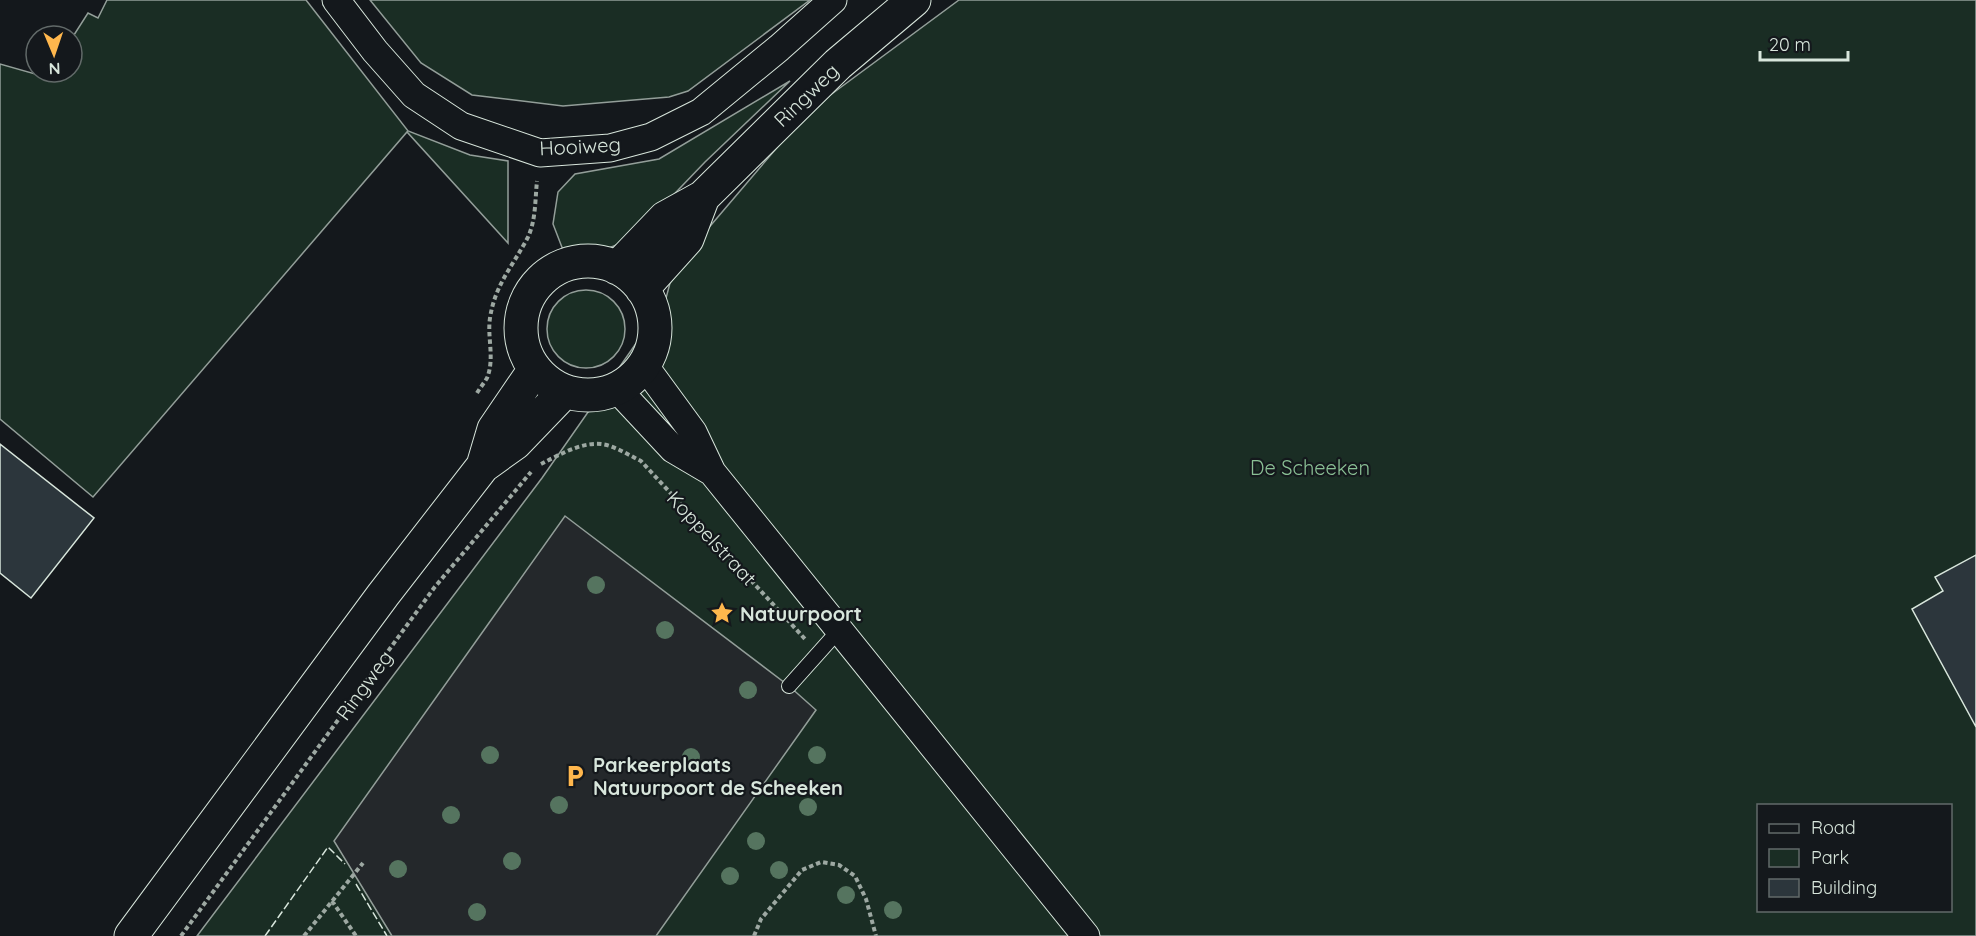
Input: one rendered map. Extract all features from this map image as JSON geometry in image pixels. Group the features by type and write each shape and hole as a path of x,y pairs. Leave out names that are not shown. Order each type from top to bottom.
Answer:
{"main road":[{"name":"Ringweg","path":"617,268 665,218 703,197 838,64 914,0"},
{"name":"Ringweg","path":"642,289 687,239 703,197"},
{"path":"578,262 598,262 617,268 631,277 642,289 650,304 654,320 652,345 644,365 631,380 616,389 599,394 580,395 547,381 535,369 525,352 521,333 522,313 530,295 542,279 559,268 578,262"},
{"name":"Ringweg","path":"483,466 494,429 535,369"},
{"name":"Ringweg","path":"131,936 383,595 483,466 515,443 566,391"}],"street":[{"name":"Hooiweg","path":"336,0 375,51 414,94 461,126 540,153 610,148 651,137 701,112 833,0"},
{"name":"Koppelstraat","path":"644,365 693,432 712,472 1086,936"},
{"name":"Koppelstraat","path":"616,389 673,449 712,472"}],"lane":[{"path":"789,686 840,628"}],"path":[{"path":"494,429 476,409 476,395 487,377 490,361 490,320 494,300 506,272 533,225 540,153"},
{"name":"Koppelstraat","path":"537,466 564,452 586,445 608,445 641,461 819,653"},
{"name":"Ringweg","path":"181,936 434,588 537,466"},
{"path":"754,936 762,919 802,870 820,862 839,865 855,876 866,899 876,936"},
{"path":"304,936 363,863"},
{"path":"332,901 356,936"}],"green space":[{"path":"107,0 306,0 408,131 470,155 508,161 508,243 407,132 93,497 0,419 0,64 24,71 24,84 84,84 84,24 81,24 88,13 98,18"},
{"path":"370,0 810,0 688,91 669,97 563,106 472,95 421,63"},
{"name":"De Scheeken","path":"959,0 1976,0 1976,936 197,936 542,478 665,302 670,283 700,238 792,130 829,96"},
{"path":"790,81 705,162 631,239 609,248 563,250 553,224 558,192 575,174 659,159"},
{"path":"578,290 594,290 608,296 619,307 625,321 625,337 619,351 608,362 594,368 578,368 564,362 553,351 547,337 547,321 553,307 564,296"}],"shaded area":[{"name":"Parkeerplaats Natuurpoort de Scheeken","path":"565,516 789,686 816,710 656,936 392,936 334,841"}],"building":[{"path":"0,444 94,518 31,598 0,573"},
{"path":"1976,555 1976,727 1912,609 1943,591 1935,577"}],"fence":[{"path":"265,936 328,847 345,864"},
{"path":"356,884 387,936"}],"place":[{"name":"Natuurpoort","path":"722,613"},
{"name":"Parkeerplaats Natuurpoort de Scheeken","path":"575,776"}]}
